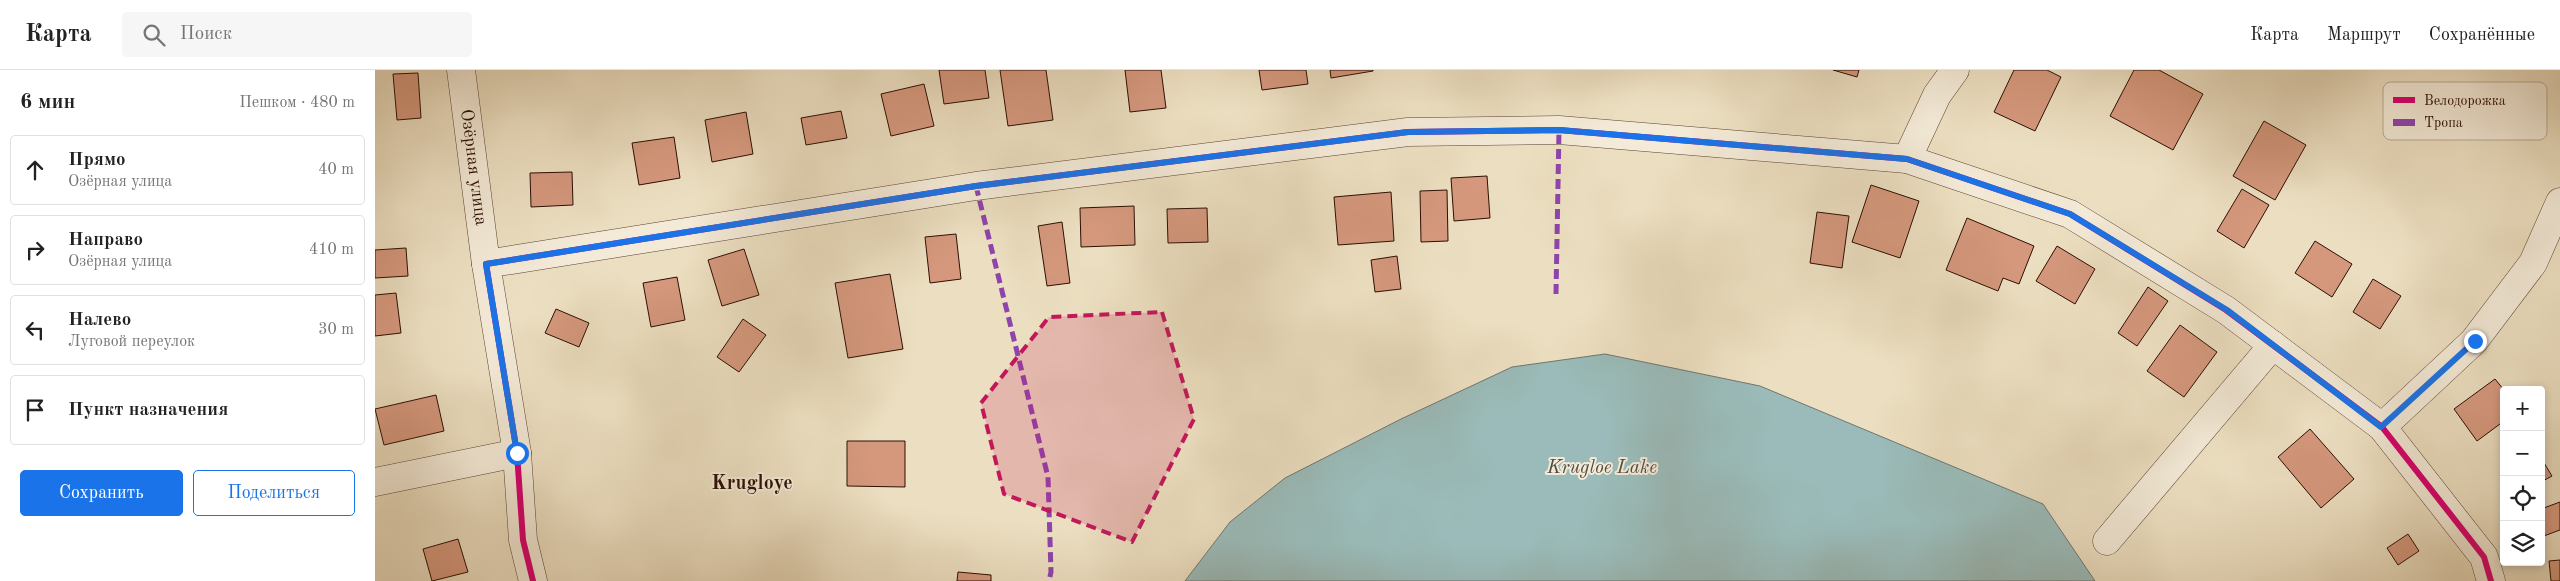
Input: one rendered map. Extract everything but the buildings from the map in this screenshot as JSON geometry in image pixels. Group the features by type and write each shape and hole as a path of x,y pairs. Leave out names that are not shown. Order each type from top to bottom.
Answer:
{"street":[{"name":"Озёрная улица","path":"461,70 486,264 517,453 523,540 533,581"},
{"path":"1907,159 1937,95 1955,70"},
{"path":"486,264 976,186 1408,132 1559,130 1907,159 2070,214 2227,310 2381,427 2484,557 2491,581"},
{"path":"2381,427 2475,341 2533,263 2560,202"},
{"path":"2107,541 2273,345"},
{"path":"375,482 517,453"}],"highlighted area":[{"path":"1162,312 1194,419 1132,542 1004,494 981,403 1049,317"}],"water":[{"name":"Krugloe Lake","path":"1605,354 1760,386 2043,504 2095,581 1185,581 1230,522 1285,478 1401,419 1512,367"}],"marked path":[{"path":"1556,294 1559,130"},
{"path":"976,186 1048,477 1051,572 1049,581"}],"cycle path":[{"path":"533,581 523,540 517,453 486,264 976,186 1408,132 1559,130 1907,159 2070,214 2226,310 2382,427 2484,557 2491,581"}],"district":[{"name":"Krugloye","path":"752,484"}],"route":[{"path":"517,453 486,264 976,186 1408,132 1559,130 1907,159 2070,214 2227,310 2381,427 2475,341"}]}
